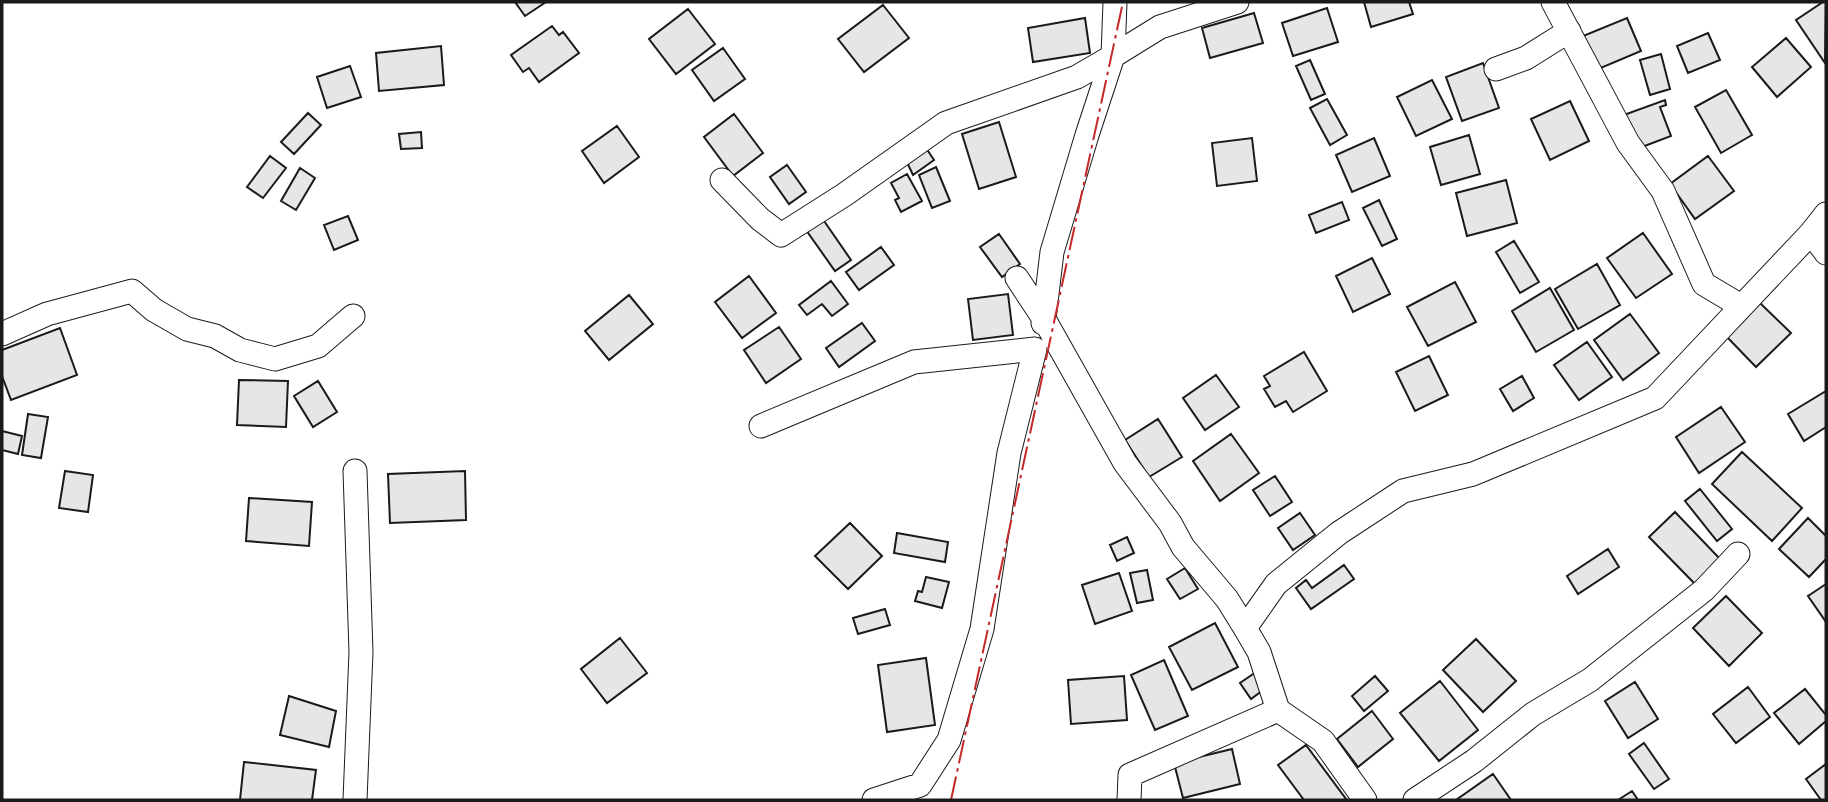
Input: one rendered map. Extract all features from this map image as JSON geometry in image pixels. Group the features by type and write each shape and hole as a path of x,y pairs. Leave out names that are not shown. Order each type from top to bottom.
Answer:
{"street":[{"path":"874,800 920,793 949,740 982,629 1009,453 1044,318 1052,252 1113,56 1115,2"},
{"path":"722,180 760,219 782,235 946,123 1077,77 1160,27 1237,2"},
{"path":"1553,2 1628,143 1663,191 1704,284 1741,306"},
{"path":"1496,69 1525,58 1569,31"},
{"path":"1245,628 1276,584 1339,533 1403,491 1473,474 1655,398 1826,214"},
{"path":"1811,233 1826,253"},
{"path":"1017,278 1044,318 1125,463 1170,523 1183,547 1227,599 1245,628 1259,652 1278,710 1324,741 1365,800"},
{"path":"2,334 47,314 132,291 154,310 187,329 215,337 240,350 275,359 318,346 353,316"},
{"path":"761,426 914,362 1035,349"},
{"path":"355,471 361,652 355,800"},
{"path":"1415,800 1474,761 1533,714 1590,680 1704,590 1738,554"},
{"path":"1129,800 1129,775 1278,710"}],"building":[{"path":"515,2 546,2 525,16"},
{"path":"1364,2 1409,2 1413,14 1371,27"},
{"path":"1826,2 1825,63 1796,20"},
{"path":"883,5 909,38 864,72 838,39"},
{"path":"1327,8 1338,42 1293,56 1282,23"},
{"path":"688,9 715,44 676,74 649,39"},
{"path":"1254,13 1263,43 1210,58 1202,28"},
{"path":"1085,18 1090,53 1033,62 1028,28"},
{"path":"1627,18 1641,51 1596,70 1583,36"},
{"path":"552,26 559,35 563,32 579,53 539,82 529,68 523,72 511,55"},
{"path":"1708,33 1720,60 1688,73 1677,46"},
{"path":"1786,38 1811,67 1777,97 1752,67"},
{"path":"441,46 444,85 379,91 376,53"},
{"path":"723,48 745,79 714,101 692,70"},
{"path":"1661,54 1670,89 1650,95 1640,60"},
{"path":"1310,60 1325,94 1311,100 1296,66"},
{"path":"1483,63 1499,108 1462,121 1446,77"},
{"path":"350,66 361,97 327,108 317,77"},
{"path":"1432,80 1452,119 1416,136 1397,97"},
{"path":"1726,90 1752,135 1721,153 1695,107"},
{"path":"1327,99 1347,135 1330,145 1310,108"},
{"path":"1665,100 1666,105 1660,107 1671,136 1642,147 1621,116"},
{"path":"1570,101 1589,141 1550,160 1531,119"},
{"path":"308,113 321,125 294,154 281,142"},
{"path":"734,114 763,153 733,176 704,137"},
{"path":"999,122 1016,177 979,189 962,134"},
{"path":"617,126 639,157 604,183 582,151"},
{"path":"421,132 422,148 401,149 399,134"},
{"path":"1469,135 1480,174 1441,185 1430,147"},
{"path":"1252,138 1257,181 1217,186 1212,143"},
{"path":"1374,138 1390,176 1352,192 1336,155"},
{"path":"924,145 934,160 913,175 905,158"},
{"path":"270,156 286,168 263,198 247,187"},
{"path":"1708,156 1734,191 1695,219 1670,184"},
{"path":"787,165 806,192 789,204 770,177"},
{"path":"936,167 950,201 932,208 919,175"},
{"path":"300,168 315,178 296,210 281,201"},
{"path":"907,174 922,201 901,212 895,200 899,198 891,183"},
{"path":"1506,180 1517,223 1467,236 1456,193"},
{"path":"1379,200 1397,239 1382,246 1363,208"},
{"path":"1342,202 1349,220 1316,233 1309,215"},
{"path":"348,216 358,240 334,250 324,225"},
{"path":"822,218 851,260 835,271 806,230"},
{"path":"1643,233 1672,274 1636,298 1607,258"},
{"path":"999,234 1020,264 1002,277 980,247"},
{"path":"1514,241 1539,282 1520,293 1496,252"},
{"path":"881,247 894,265 859,290 846,272"},
{"path":"1372,258 1390,294 1353,312 1336,276"},
{"path":"1597,264 1620,305 1578,329 1555,289"},
{"path":"749,276 776,313 742,338 715,302"},
{"path":"831,281 848,304 832,316 822,304 807,315 799,305"},
{"path":"1455,282 1476,322 1428,346 1407,307"},
{"path":"1550,288 1574,330 1536,352 1512,311"},
{"path":"1008,294 1013,335 973,340 968,299"},
{"path":"629,295 653,324 609,360 585,331"},
{"path":"1760,303 1791,333 1756,367 1726,336"},
{"path":"1630,314 1659,353 1623,380 1594,340"},
{"path":"862,323 875,341 839,367 826,348"},
{"path":"779,327 801,359 766,383 744,350"},
{"path":"60,328 77,375 11,400 2,376 2,350"},
{"path":"1587,342 1612,377 1579,400 1554,365"},
{"path":"1304,352 1327,391 1293,412 1286,401 1275,407 1264,389 1270,386 1264,376"},
{"path":"1429,356 1448,395 1415,411 1396,372"},
{"path":"1216,375 1239,407 1205,430 1183,398"},
{"path":"1522,376 1534,398 1513,411 1500,389"},
{"path":"239,380 288,381 286,427 237,425"},
{"path":"318,381 337,412 313,427 294,396"},
{"path":"1826,391 1826,427 1804,441 1788,414"},
{"path":"1721,407 1745,442 1699,473 1676,437"},
{"path":"28,414 48,417 41,458 22,455"},
{"path":"1158,419 1182,457 1149,477 1125,440"},
{"path":"2,431 22,436 18,454 2,450"},
{"path":"1231,434 1259,473 1220,501 1193,461"},
{"path":"1742,452 1802,508 1772,541 1712,484"},
{"path":"65,471 93,475 88,512 59,508"},
{"path":"465,471 466,520 390,523 388,474"},
{"path":"1275,476 1292,502 1270,516 1253,490"},
{"path":"1700,489 1732,529 1717,541 1685,501"},
{"path":"249,498 312,502 309,546 246,541"},
{"path":"1675,512 1721,560 1695,584 1649,537"},
{"path":"1300,513 1315,535 1293,550 1278,528"},
{"path":"1808,518 1826,536 1826,559 1809,577 1779,549"},
{"path":"850,523 882,556 848,589 815,556"},
{"path":"897,533 948,542 945,562 894,553"},
{"path":"1127,537 1134,553 1117,561 1110,545"},
{"path":"1608,549 1619,567 1578,594 1567,576"},
{"path":"1344,565 1354,579 1311,609 1296,588 1306,580 1312,588"},
{"path":"1185,568 1198,589 1180,599 1167,579"},
{"path":"1147,570 1153,600 1137,603 1130,573"},
{"path":"1119,573 1132,611 1095,624 1082,585"},
{"path":"926,577 949,582 942,608 915,601 918,591 922,592"},
{"path":"1826,584 1826,622 1808,596"},
{"path":"1726,596 1762,633 1729,666 1693,628"},
{"path":"885,609 890,625 858,634 853,618"},
{"path":"1215,623 1238,667 1192,690 1169,647"},
{"path":"620,638 647,673 607,703 581,669"},
{"path":"1476,639 1516,681 1483,712 1443,670"},
{"path":"926,658 935,725 887,732 878,665"},
{"path":"1164,660 1188,716 1155,730 1131,675"},
{"path":"1256,672 1267,687 1251,699 1240,683"},
{"path":"1124,676 1127,720 1071,724 1068,680"},
{"path":"1375,676 1388,691 1364,711 1352,696"},
{"path":"1440,681 1478,730 1439,761 1400,713"},
{"path":"1635,682 1658,719 1628,738 1605,701"},
{"path":"1748,687 1770,717 1736,743 1713,714"},
{"path":"1805,689 1826,715 1826,721 1799,744 1774,713"},
{"path":"289,696 336,711 329,747 280,735"},
{"path":"1372,711 1393,739 1358,767 1337,739"},
{"path":"1644,743 1669,779 1654,789 1629,754"},
{"path":"1306,745 1346,799 1304,800 1278,765"},
{"path":"1232,749 1240,784 1183,798 1174,763"},
{"path":"244,762 316,770 312,800 240,800"},
{"path":"1826,764 1826,800 1821,800 1806,779"},
{"path":"1493,774 1511,800 1456,800"},
{"path":"1632,791 1638,800 1618,800"}],"power":[{"path":"951,800 1123,2"}]}
